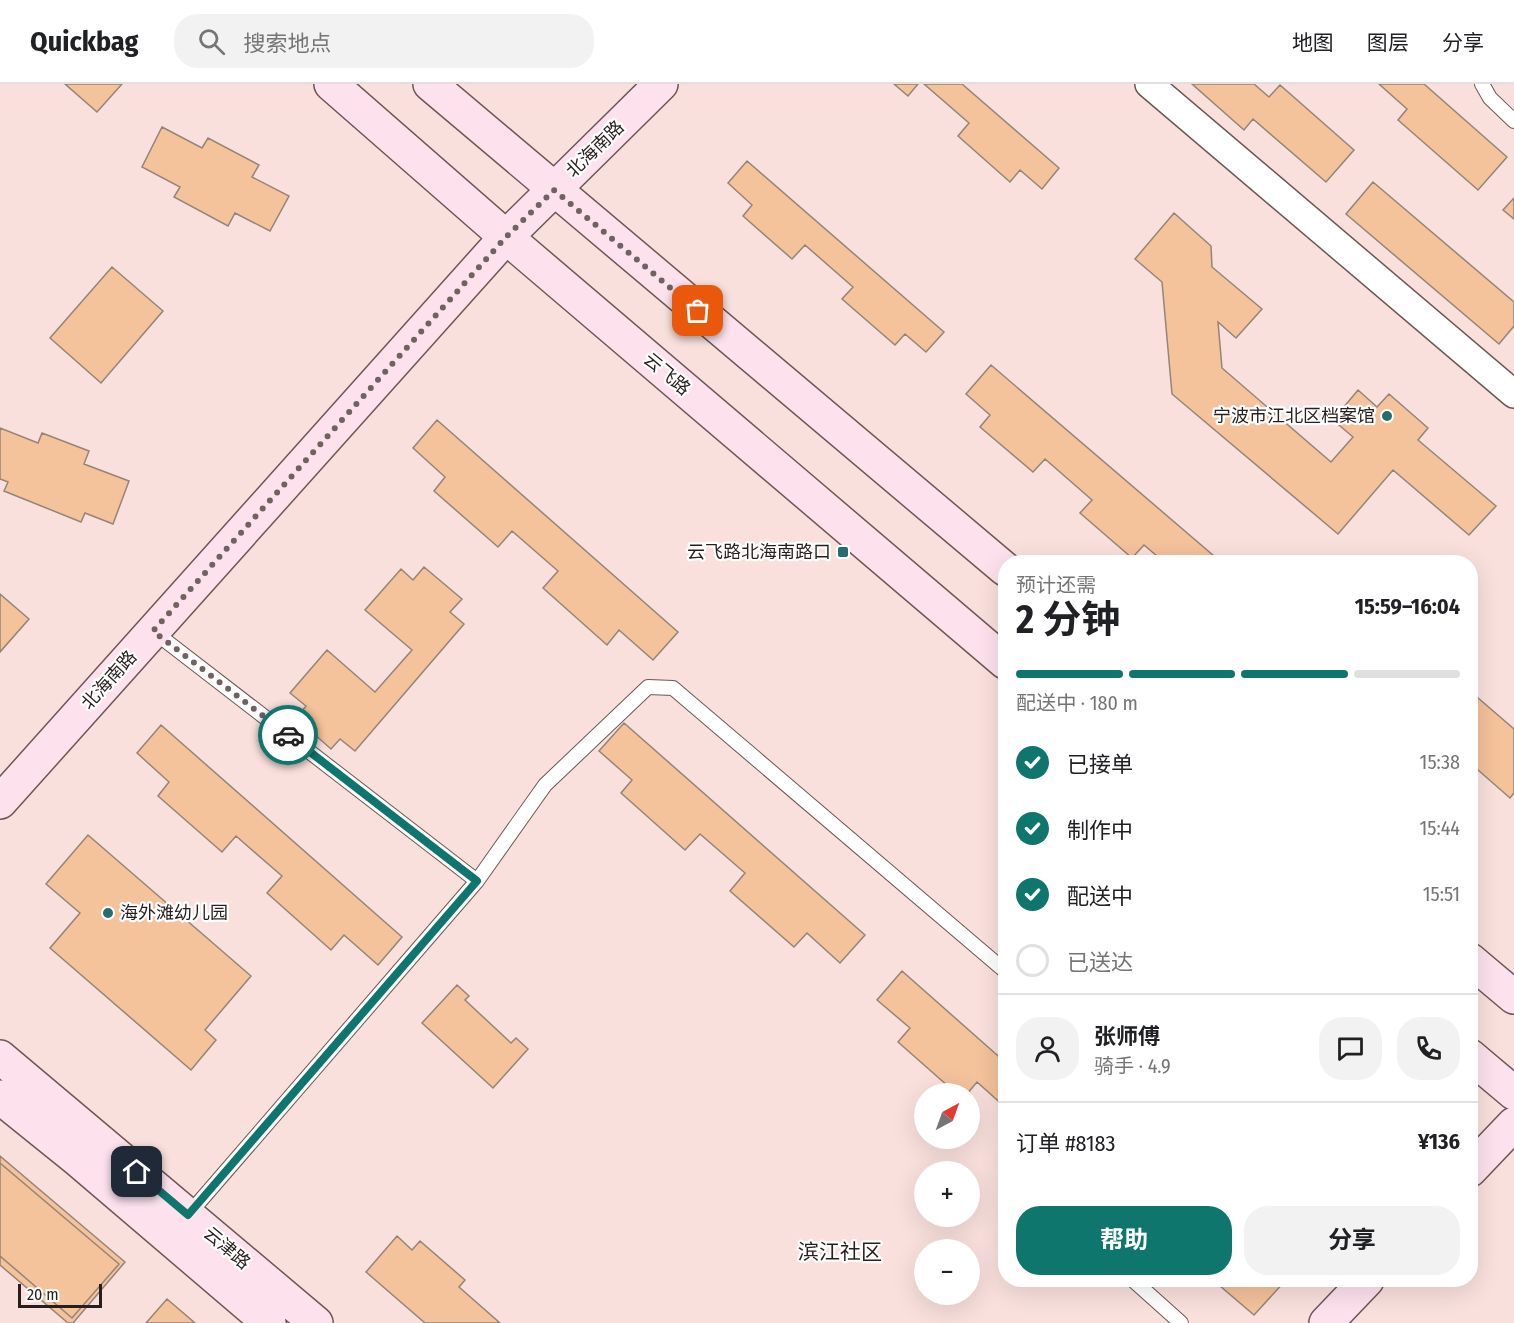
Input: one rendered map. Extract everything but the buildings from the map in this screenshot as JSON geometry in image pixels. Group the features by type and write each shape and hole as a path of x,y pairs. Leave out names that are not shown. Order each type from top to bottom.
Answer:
{"street":[{"name":"云飞路","path":"331,84 506,237 998,656"},
{"path":"430,84 998,563"},
{"name":"北海南路","path":"0,802 506,237 661,84"},
{"path":"1149,84 1514,394"},
{"path":"1478,967 1514,997"},
{"name":"云津路","path":"0,1056 316,1323"},
{"path":"1478,1063 1514,1093"},
{"name":"云津路","path":"0,1097 78,1160 269,1323"},
{"path":"1478,1162 1514,1124"},
{"path":"1326,1323 1360,1287"}],"lane":[{"path":"1482,84 1490,98 1514,121"},
{"path":"153,631 477,881"},
{"path":"188,1215 477,881 545,785 648,687 673,688 998,965"},
{"path":"1141,1287 1181,1323"}],"way so far":[{"path":"288,735 153,631 506,237 554,190 698,311"}],"place":[{"name":"宁波市江北区档案馆","path":"1387,416"},
{"name":"云飞路北海南路口","path":"843,552"},
{"name":"海外滩幼儿园","path":"108,913"}],"district":[{"name":"滨江社区","path":"840,1252"}],"route":[{"path":"137,1172 188,1215 477,881 288,735"}]}
